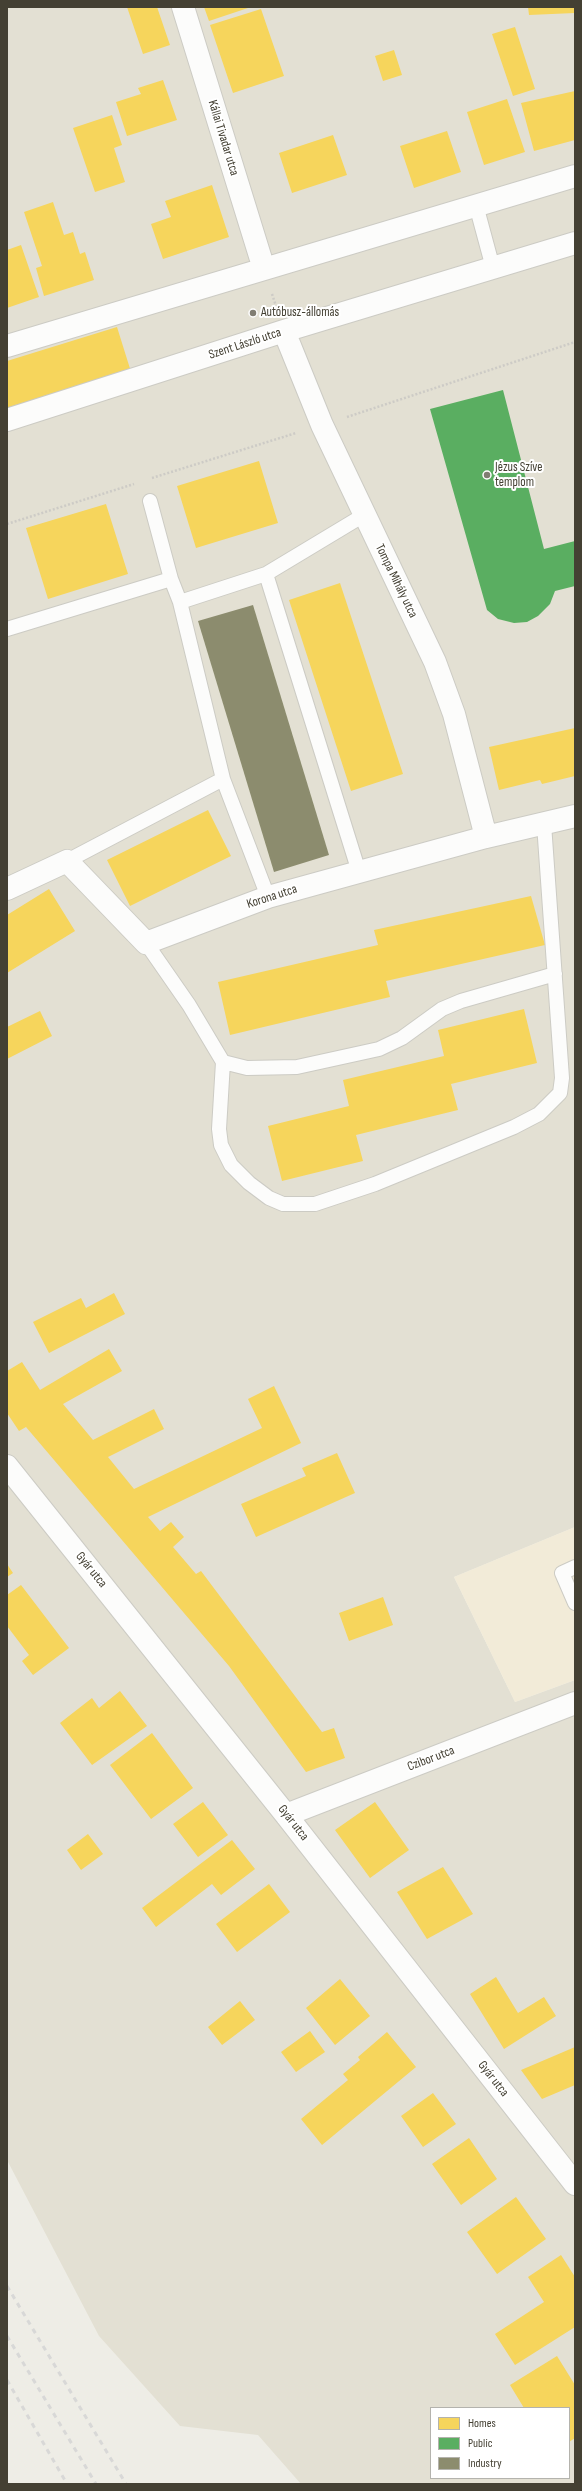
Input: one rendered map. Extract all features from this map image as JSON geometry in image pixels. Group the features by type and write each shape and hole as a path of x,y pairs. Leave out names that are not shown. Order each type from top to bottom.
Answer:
{"street":[{"name":"Kállai Tivadar utca","path":"183,7 264,269"},
{"path":"7,346 575,176"},
{"name":"Szent László utca","path":"7,420 284,331 575,243"},
{"name":"Tompa Mihály utca","path":"284,331 322,425 435,662 454,714 486,838"},
{"name":"Korona utca","path":"146,943 268,897 486,838 575,816"},
{"path":"7,889 67,861 146,943"},
{"name":"Gyár utca","path":"7,1466 286,1815 575,2184"},
{"name":"Czibor utca","path":"286,1815 575,1703"}],"lane":[{"path":"476,205 493,268"},
{"path":"150,500 171,579 180,602 223,778 268,897"},
{"path":"180,602 266,574 364,514"},
{"path":"266,574 359,872"},
{"path":"7,628 171,579"},
{"path":"67,861 223,778"},
{"path":"146,943 189,1005 223,1062 219,1129 222,1145 231,1165 248,1183 269,1198 283,1204 315,1204 375,1184 514,1127 539,1114 553,1102 560,1093 562,1078 544,824"},
{"path":"223,1062 247,1068 297,1067 355,1056 378,1049 402,1038 442,1009 461,1001 555,974"},
{"path":"575,1567 562,1573 575,1604"}],"path":[{"path":"264,269 284,331"},
{"path":"150,479 322,425 575,342"},
{"path":"7,524 142,482"}],"shaded area":[{"path":"7,7 575,7 575,1527 454,1577 515,1702 575,1680 575,2484 301,2484 258,2435 180,2426 99,2336 7,2160"},
{"path":"575,1527 575,1680 515,1702 454,1577"}],"building: Homes":[{"path":"127,7 157,7 170,45 143,54"},
{"path":"204,7 251,7 209,21"},
{"path":"528,7 575,7 575,13 529,15"},
{"path":"261,9 284,76 233,93 210,25"},
{"path":"515,27 535,89 513,96 492,34"},
{"path":"394,50 402,75 383,81 375,56"},
{"path":"163,80 177,120 127,136 116,102 141,94 138,88"},
{"path":"575,91 575,140 534,151 521,103"},
{"path":"507,99 525,152 484,165 467,112"},
{"path":"112,115 122,145 114,148 125,182 95,192 73,128"},
{"path":"447,131 461,172 414,188 400,146"},
{"path":"333,135 347,175 292,193 279,153"},
{"path":"212,185 229,237 163,259 151,224 171,217 165,201"},
{"path":"53,202 64,235 73,232 80,254 85,252 94,280 44,296 36,268 42,266 24,212"},
{"path":"21,245 39,297 7,308 7,250"},
{"path":"117,327 132,375 7,413 7,361"},
{"path":"259,461 278,523 196,548 177,486"},
{"path":"106,504 128,574 48,599 26,528"},
{"path":"340,583 403,774 351,791 289,600"},
{"path":"575,728 575,776 542,784 540,780 499,790 489,747"},
{"path":"208,810 231,856 130,906 107,860"},
{"path":"49,889 75,931 7,973 7,915"},
{"path":"531,896 545,945 386,981 390,997 230,1035 218,982 378,945 374,930"},
{"path":"524,1009 537,1063 451,1084 458,1110 356,1135 363,1161 282,1181 268,1126 349,1106 343,1080 444,1056 438,1030"},
{"path":"40,1011 52,1036 7,1059 7,1027"},
{"path":"114,1293 125,1314 49,1353 33,1322 81,1298 86,1308"},
{"path":"109,1349 122,1371 63,1404 93,1440 154,1409 164,1429 108,1457 134,1489 262,1428 248,1399 274,1386 301,1443 148,1517 160,1531 171,1522 184,1537 173,1547 196,1574 201,1571 322,1732 334,1728 345,1758 306,1772 229,1666 26,1427 19,1431 7,1413 7,1371 22,1362 40,1390"},
{"path":"337,1453 355,1493 256,1537 241,1504 306,1476 302,1468"},
{"path":"7,1564 13,1573 7,1577"},
{"path":"21,1585 69,1648 33,1675 22,1661 29,1655 7,1626 7,1595"},
{"path":"383,1597 393,1625 349,1641 339,1613"},
{"path":"120,1691 147,1726 92,1765 60,1723 92,1698 99,1708"},
{"path":"152,1733 193,1788 151,1819 110,1765"},
{"path":"203,1802 228,1835 198,1857 173,1824"},
{"path":"375,1802 409,1850 370,1878 335,1830"},
{"path":"88,1834 103,1854 81,1870 67,1850"},
{"path":"232,1840 255,1869 221,1895 212,1884 156,1927 142,1908"},
{"path":"443,1867 473,1914 427,1939 397,1892"},
{"path":"269,1884 290,1912 237,1952 216,1924"},
{"path":"496,1977 518,2013 544,1997 556,2016 504,2049 470,1994"},
{"path":"340,1979 370,2016 335,2045 306,2008"},
{"path":"240,2001 255,2020 222,2045 208,2027"},
{"path":"310,2031 325,2052 296,2072 281,2052"},
{"path":"387,2032 416,2067 322,2145 301,2119 348,2080 343,2074 360,2060 358,2057"},
{"path":"575,2047 575,2085 542,2099 521,2070"},
{"path":"433,2093 456,2124 423,2147 401,2116"},
{"path":"469,2138 497,2179 461,2205 432,2164"},
{"path":"516,2197 546,2239 497,2274 467,2232"},
{"path":"561,2255 575,2277 575,2327 515,2365 495,2334 544,2302 528,2277"},
{"path":"557,2356 575,2385 575,2438 570,2441 570,2407 523,2407 510,2385"}],"building: Public":[{"name":"Jézus Szíve templom","path":"503,390 544,549 575,541 575,586 555,591 550,604 538,616 527,622 514,623 498,619 487,610 430,409"}],"building: Industry":[{"path":"253,605 329,855 274,872 198,621"}],"railway":[{"path":"7,2286 126,2484"},
{"path":"7,2336 96,2484"},
{"path":"7,2380 67,2484"}],"place":[{"name":"Autóbusz-állomás","path":"253,313"},
{"name":"Jézus Szíve templom","path":"487,475"}]}
